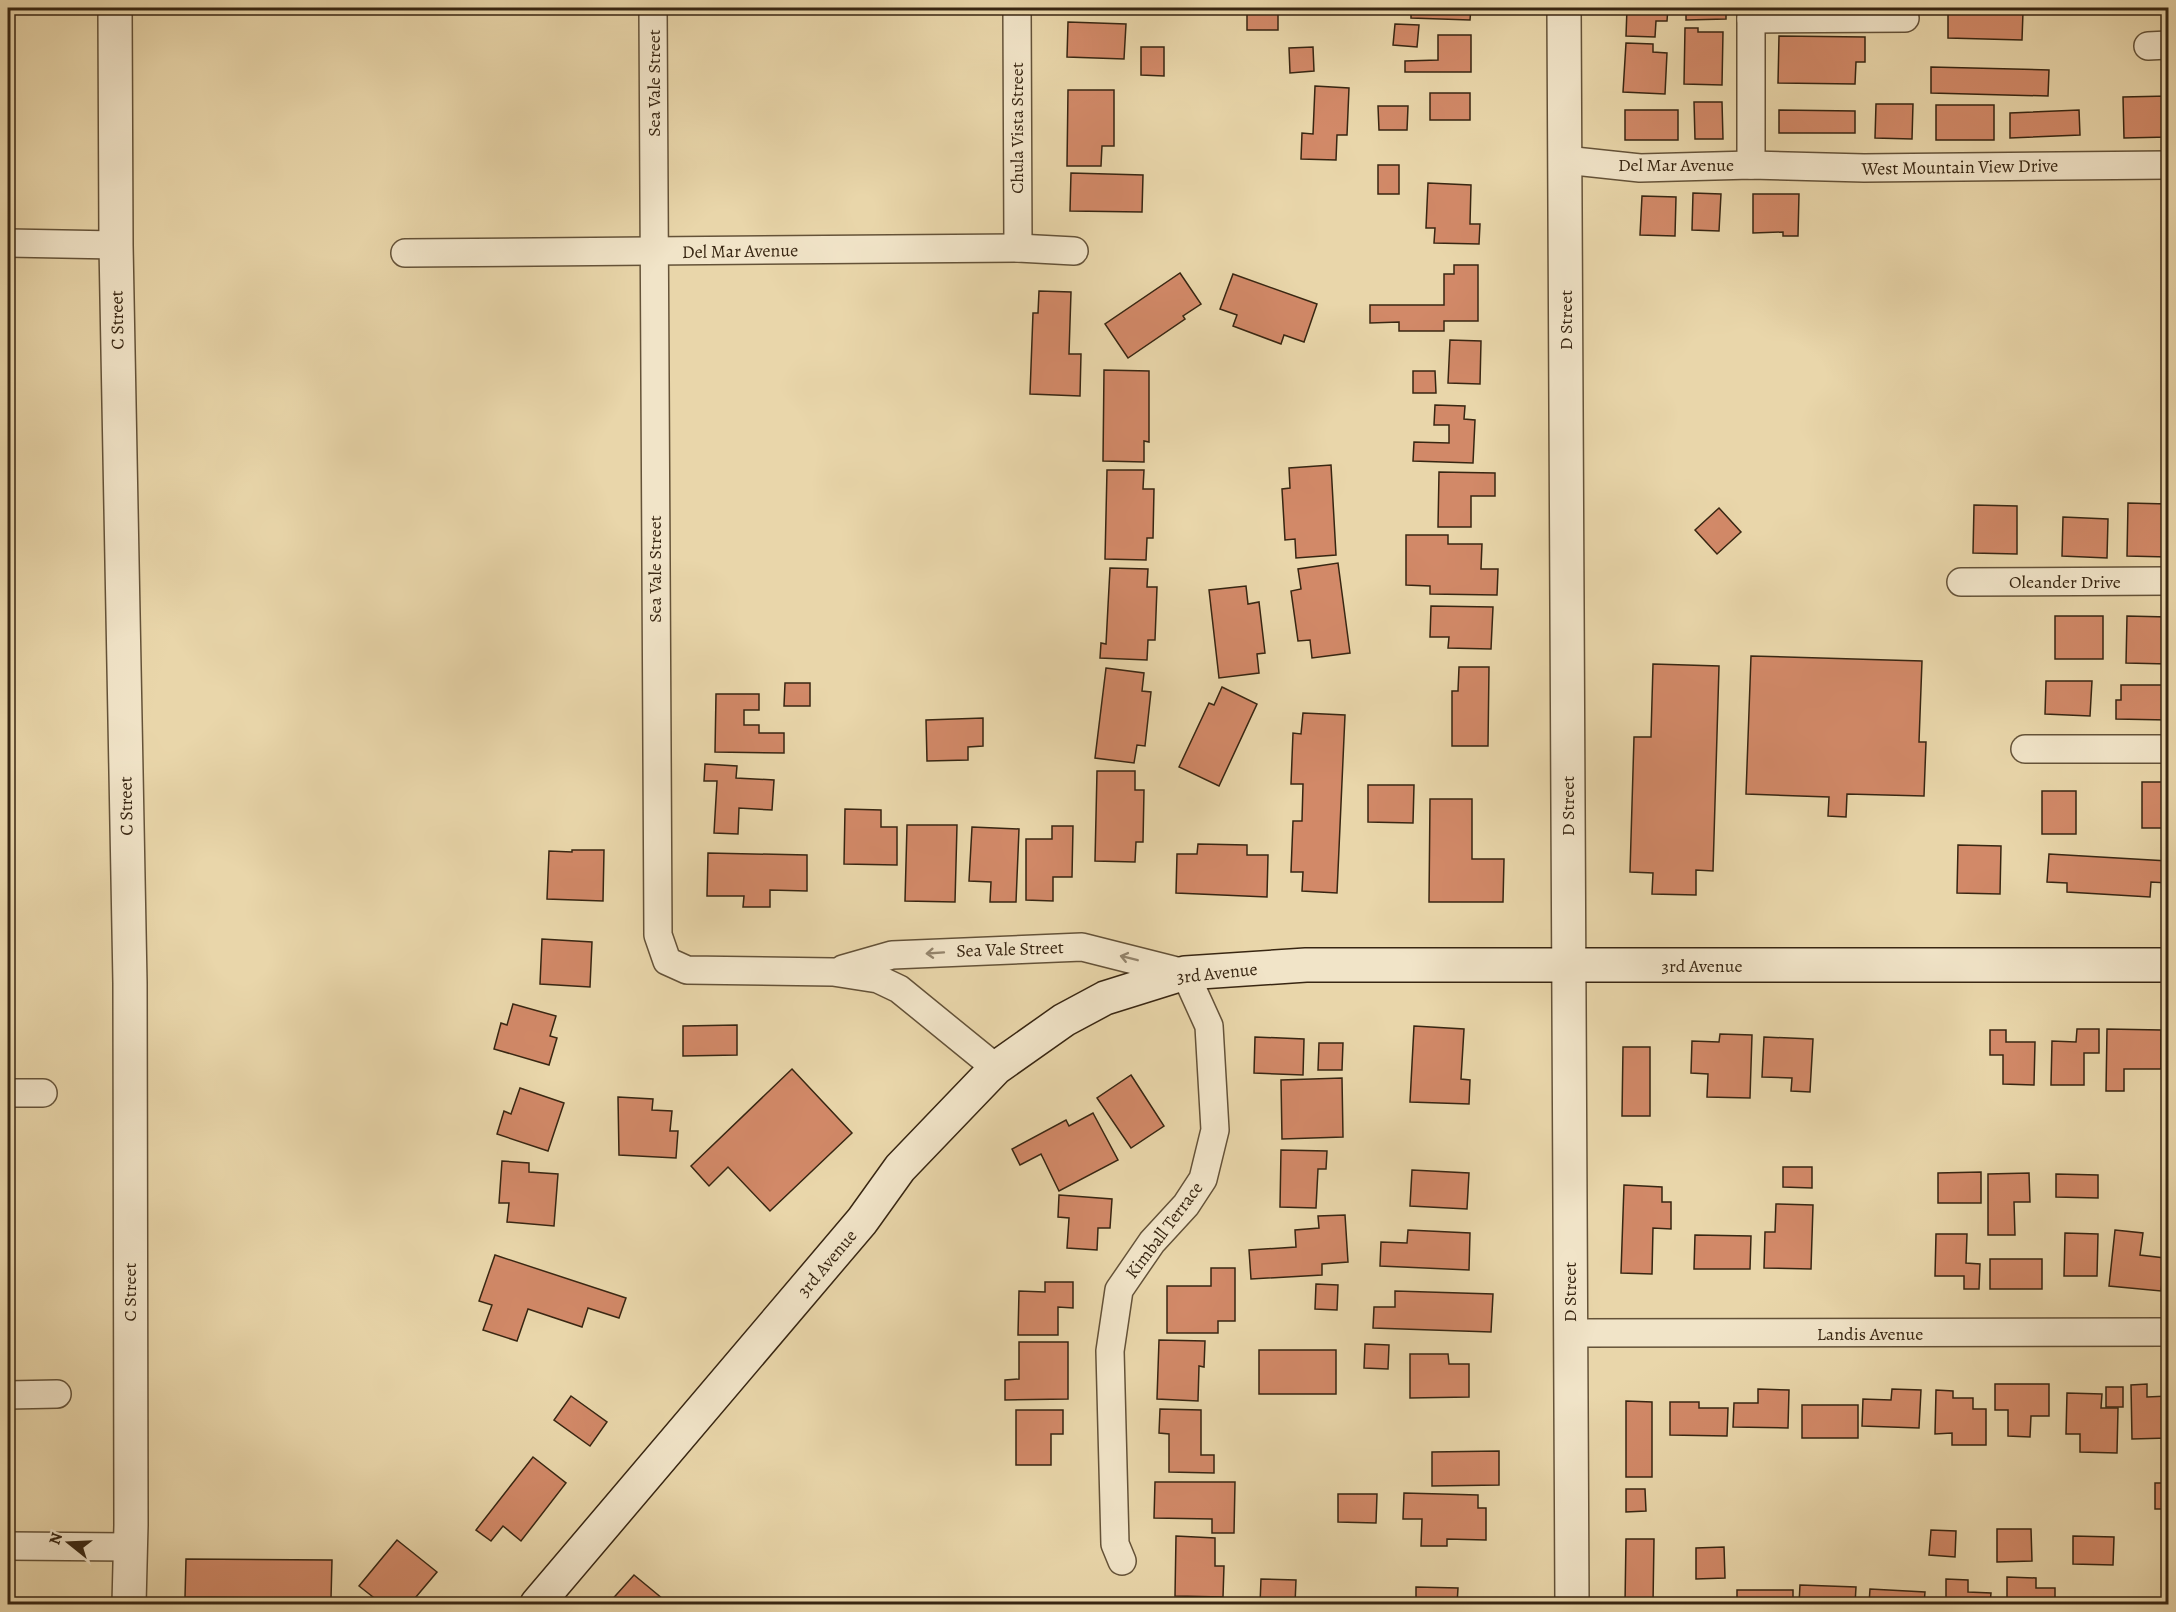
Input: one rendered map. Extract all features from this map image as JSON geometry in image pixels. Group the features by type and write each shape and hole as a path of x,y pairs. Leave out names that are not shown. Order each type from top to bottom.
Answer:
{"street":[{"name":"C Street","path":"115,8 116,244 130,983 131,1525 128,1547 129,1605"},
{"name":"Sea Vale Street","path":"653,8 658,935 667,961 687,970 833,972 878,979 899,989 996,1068"},
{"name":"Chula Vista Street","path":"1017,8 1018,248"},
{"name":"D Street","path":"1564,8 1572,1605"},
{"path":"1751,165 1751,14 1905,18"},
{"name":"Del Mar Avenue","path":"1565,160 1640,168 1751,165"},
{"name":"West Mountain View Drive","path":"1751,165 1864,168 2169,165"},
{"path":"8,243 116,244"},
{"name":"Del Mar Avenue","path":"405,253 1018,248 1074,251"},
{"name":"Oleander Drive","path":"1961,582 2169,581"},
{"path":"2025,749 2169,750"},
{"name":"Sea Vale Street","path":"833,972 892,955 1082,946 1185,973"},
{"name":"3rd Avenue","path":"537,1605 862,1221 900,1168 996,1068 1044,1033 1104,998 1185,973 1306,966 2169,965"},
{"name":"Kimball Terrace","path":"1122,1561 1114,1544 1110,1351 1119,1290 1152,1242 1186,1205 1203,1179 1215,1130 1209,1026 1185,973"},
{"path":"8,1093 43,1093"},
{"name":"Landis Avenue","path":"1570,1333 2169,1332"},
{"path":"8,1395 57,1394"},
{"path":"8,1546 128,1547"}],"building":[{"path":"1247,8 1278,8 1278,30 1247,30"},
{"path":"1411,8 1471,8 1470,20 1411,18"},
{"path":"1627,8 1668,8 1667,21 1656,21 1655,37 1626,36"},
{"path":"1686,8 1726,8 1726,19 1686,20"},
{"path":"1973,8 2005,8 2005,12 2023,12 2022,40 1948,38 1948,12 1973,13"},
{"path":"1068,22 1126,24 1124,59 1067,57"},
{"path":"1395,24 1419,25 1417,47 1393,45"},
{"path":"1685,28 1698,28 1698,32 1723,32 1722,85 1684,84"},
{"path":"1438,35 1471,35 1471,72 1405,72 1405,61 1438,60"},
{"path":"1779,36 1865,37 1865,62 1856,62 1855,84 1778,83"},
{"path":"1626,43 1653,44 1653,52 1667,53 1665,94 1623,92"},
{"path":"1141,47 1164,47 1164,76 1141,75"},
{"path":"1313,47 1314,71 1290,73 1289,48"},
{"path":"1931,67 2049,70 2048,96 1931,93"},
{"path":"1315,86 1349,88 1347,135 1337,135 1336,160 1301,159 1302,133 1313,134"},
{"path":"1068,90 1114,90 1114,146 1102,146 1101,166 1067,166"},
{"path":"1430,93 1470,93 1470,120 1430,120"},
{"path":"2168,96 2168,137 2124,138 2123,97"},
{"path":"1694,102 1722,102 1723,139 1695,139"},
{"path":"1876,104 1913,104 1912,139 1875,138"},
{"path":"1936,105 1994,105 1994,140 1936,140"},
{"path":"1378,106 1408,106 1407,130 1379,130"},
{"path":"1625,110 1678,110 1678,140 1625,140"},
{"path":"1779,110 1855,111 1855,133 1779,133"},
{"path":"2079,110 2080,135 2010,138 2010,113"},
{"path":"1378,165 1399,165 1399,194 1378,194"},
{"path":"1071,173 1143,175 1142,212 1070,211"},
{"path":"1428,183 1471,185 1470,224 1480,224 1479,244 1434,243 1435,228 1426,228"},
{"path":"1693,193 1721,194 1719,231 1692,230"},
{"path":"1753,194 1799,194 1798,236 1783,236 1783,232 1753,233"},
{"path":"1642,196 1676,197 1675,236 1640,235"},
{"path":"1454,265 1478,265 1478,321 1444,321 1444,331 1399,331 1399,322 1370,323 1370,305 1444,305 1444,274 1454,274"},
{"path":"1180,273 1201,304 1183,316 1185,319 1128,358 1105,324"},
{"path":"1233,274 1317,304 1304,342 1284,335 1281,344 1233,326 1237,315 1220,309"},
{"path":"1039,291 1071,292 1069,354 1081,354 1080,396 1030,394 1033,313 1038,313"},
{"path":"1450,340 1481,341 1480,384 1448,383"},
{"path":"1104,370 1149,371 1149,442 1144,441 1144,462 1103,461"},
{"path":"1413,371 1435,371 1436,393 1413,393"},
{"path":"1435,405 1465,406 1464,419 1475,420 1473,463 1413,461 1414,442 1449,443 1449,425 1434,425"},
{"path":"1331,465 1336,555 1296,558 1295,539 1285,540 1282,489 1290,488 1289,468"},
{"path":"1107,470 1144,470 1143,489 1154,489 1153,538 1147,538 1146,560 1105,559"},
{"path":"1439,472 1495,473 1495,496 1471,496 1471,527 1438,527"},
{"path":"2128,503 2168,504 2168,557 2127,556"},
{"path":"1974,505 2017,506 2017,554 1973,553"},
{"path":"1719,508 1741,532 1717,554 1695,530"},
{"path":"2063,517 2108,519 2107,558 2062,556"},
{"path":"1406,535 1448,535 1448,544 1482,544 1481,569 1498,569 1497,595 1430,594 1430,586 1406,585"},
{"path":"1338,563 1350,653 1312,658 1310,640 1298,641 1291,591 1301,589 1298,569"},
{"path":"1110,568 1148,569 1147,587 1157,587 1155,640 1148,640 1147,660 1100,658 1101,643 1106,644"},
{"path":"1246,586 1248,604 1259,602 1265,653 1257,654 1259,673 1219,678 1209,590"},
{"path":"1431,606 1493,607 1491,649 1448,648 1449,637 1430,637"},
{"path":"2055,616 2103,616 2103,659 2055,659"},
{"path":"2127,616 2168,617 2168,664 2126,663"},
{"path":"1751,656 1922,661 1919,742 1926,742 1924,796 1847,794 1846,817 1828,816 1829,797 1746,794"},
{"path":"1653,664 1719,666 1713,871 1696,870 1696,895 1652,894 1653,873 1630,872 1634,737 1651,737"},
{"path":"1459,667 1489,667 1488,746 1452,746 1452,691 1458,691"},
{"path":"1106,668 1144,673 1142,691 1151,692 1145,746 1137,745 1134,763 1095,758"},
{"path":"2046,681 2092,681 2090,716 2045,714"},
{"path":"785,683 810,683 810,706 784,706"},
{"path":"2121,685 2168,685 2168,720 2116,719 2116,700 2121,700"},
{"path":"1222,687 1257,704 1219,786 1179,767 1209,703 1214,705"},
{"path":"716,694 759,694 759,710 744,710 744,725 759,725 759,733 784,733 784,753 715,752"},
{"path":"1303,713 1345,715 1337,893 1302,891 1303,872 1291,872 1293,821 1302,821 1303,784 1291,784 1293,733 1301,734"},
{"path":"983,718 983,746 968,747 968,760 927,761 926,720"},
{"path":"705,764 737,766 736,778 774,780 772,810 739,808 738,834 714,833 717,781 704,781"},
{"path":"1097,771 1135,771 1135,790 1144,790 1143,842 1136,842 1135,862 1095,861"},
{"path":"2142,782 2168,782 2168,828 2142,828"},
{"path":"1368,785 1414,785 1413,823 1368,822"},
{"path":"2042,791 2076,791 2076,834 2042,834"},
{"path":"1430,799 1472,799 1472,859 1504,859 1503,902 1429,902"},
{"path":"845,809 881,810 881,827 897,827 897,865 844,864"},
{"path":"907,825 957,825 955,902 905,901"},
{"path":"1052,826 1073,826 1072,877 1053,877 1053,901 1026,900 1026,839 1052,839"},
{"path":"972,827 1019,829 1016,902 990,902 991,882 969,881"},
{"path":"1198,844 1247,845 1247,855 1268,855 1267,897 1176,893 1177,854 1197,854"},
{"path":"1958,845 2001,846 2000,894 1957,893"},
{"path":"572,850 604,850 603,901 547,899 549,851 572,852"},
{"path":"708,853 807,855 807,891 770,890 770,907 743,907 744,896 707,896"},
{"path":"2049,854 2168,861 2168,883 2151,882 2150,897 2067,892 2067,883 2047,882"},
{"path":"542,939 592,942 590,987 540,984"},
{"path":"513,1004 556,1016 550,1036 557,1038 549,1065 494,1049 501,1023 507,1025"},
{"path":"737,1025 737,1055 683,1056 683,1026"},
{"path":"1414,1026 1464,1029 1461,1079 1470,1080 1469,1104 1410,1102"},
{"path":"2077,1029 2099,1029 2099,1053 2084,1053 2084,1085 2051,1085 2052,1041 2076,1042"},
{"path":"2107,1029 2161,1030 2161,1069 2124,1069 2124,1091 2106,1091"},
{"path":"1990,1030 2006,1030 2006,1042 2035,1042 2034,1085 2003,1084 2003,1055 1990,1055"},
{"path":"1720,1034 1752,1035 1750,1098 1707,1097 1708,1074 1691,1073 1692,1041 1719,1042"},
{"path":"1255,1037 1304,1039 1303,1075 1254,1073"},
{"path":"1764,1037 1813,1039 1810,1092 1791,1091 1792,1078 1762,1077"},
{"path":"1319,1043 1343,1043 1342,1070 1318,1070"},
{"path":"1623,1047 1650,1047 1650,1116 1622,1116"},
{"path":"792,1069 852,1133 770,1211 728,1167 709,1186 691,1166"},
{"path":"1131,1075 1164,1126 1131,1148 1097,1098"},
{"path":"1342,1078 1343,1137 1282,1139 1281,1080"},
{"path":"520,1088 564,1103 548,1151 497,1134 504,1111 511,1114"},
{"path":"618,1097 653,1099 652,1110 672,1111 670,1131 678,1131 676,1158 619,1155"},
{"path":"1093,1113 1118,1160 1059,1191 1041,1154 1020,1165 1012,1149 1066,1120 1069,1126"},
{"path":"1281,1150 1327,1151 1326,1169 1318,1169 1316,1208 1280,1207"},
{"path":"502,1161 529,1163 529,1172 558,1174 554,1226 507,1222 509,1203 499,1203"},
{"path":"1783,1167 1812,1167 1812,1188 1783,1187"},
{"path":"1412,1170 1469,1173 1467,1209 1410,1206"},
{"path":"1981,1172 1981,1203 1938,1203 1938,1173"},
{"path":"2029,1173 2030,1202 2014,1202 2015,1235 1988,1235 1988,1174"},
{"path":"2056,1174 2098,1175 2098,1198 2056,1197"},
{"path":"1624,1185 1662,1187 1662,1202 1671,1202 1671,1229 1653,1228 1652,1274 1621,1273"},
{"path":"1059,1195 1112,1199 1110,1228 1098,1228 1097,1250 1067,1248 1069,1218 1058,1217"},
{"path":"1776,1204 1813,1205 1811,1269 1764,1268 1765,1232 1775,1232"},
{"path":"1345,1215 1348,1262 1322,1264 1322,1275 1251,1279 1249,1250 1296,1247 1295,1230 1319,1228 1318,1216"},
{"path":"1408,1230 1470,1233 1469,1270 1380,1266 1381,1242 1407,1243"},
{"path":"2115,1230 2143,1233 2140,1255 2165,1258 2161,1291 2109,1286"},
{"path":"2065,1233 2098,1234 2097,1276 2064,1276"},
{"path":"1936,1234 1967,1234 1966,1263 1980,1264 1979,1289 1964,1289 1964,1276 1935,1276"},
{"path":"1695,1235 1751,1236 1750,1269 1694,1269"},
{"path":"495,1255 626,1298 619,1318 588,1308 582,1327 528,1309 517,1341 483,1330 492,1305 479,1301"},
{"path":"1990,1259 2042,1259 2042,1289 1990,1289"},
{"path":"1211,1268 1235,1268 1235,1321 1218,1321 1218,1333 1167,1333 1167,1286 1211,1286"},
{"path":"1045,1282 1073,1282 1073,1308 1058,1307 1058,1335 1018,1335 1019,1291 1045,1292"},
{"path":"1316,1284 1338,1285 1337,1310 1315,1309"},
{"path":"1395,1291 1493,1294 1491,1332 1373,1328 1374,1307 1395,1307"},
{"path":"1159,1340 1205,1341 1204,1367 1199,1366 1198,1401 1157,1399"},
{"path":"1019,1342 1068,1342 1068,1399 1005,1400 1005,1380 1019,1379"},
{"path":"1365,1344 1389,1345 1388,1369 1364,1368"},
{"path":"1259,1350 1336,1350 1336,1394 1259,1394"},
{"path":"1410,1354 1448,1354 1449,1364 1469,1364 1469,1397 1410,1398"},
{"path":"1995,1384 2049,1384 2049,1416 2031,1416 2030,1437 2008,1436 2008,1410 1995,1410"},
{"path":"2147,1384 2147,1397 2168,1396 2168,1438 2132,1439 2131,1385"},
{"path":"2106,1387 2123,1387 2123,1407 2106,1407"},
{"path":"1758,1389 1789,1390 1788,1428 1733,1427 1734,1403 1758,1403"},
{"path":"1892,1389 1921,1390 1919,1428 1862,1426 1863,1399 1891,1400"},
{"path":"1936,1390 1953,1391 1953,1398 1973,1398 1973,1409 1986,1409 1986,1445 1952,1445 1952,1433 1935,1434"},
{"path":"2067,1393 2102,1394 2101,1408 2118,1408 2117,1453 2080,1452 2080,1434 2066,1434"},
{"path":"571,1396 607,1422 590,1446 554,1420"},
{"path":"1626,1401 1652,1402 1652,1477 1626,1477"},
{"path":"1670,1402 1699,1402 1699,1408 1728,1408 1727,1436 1670,1435"},
{"path":"1802,1405 1858,1405 1858,1438 1802,1438"},
{"path":"1160,1409 1201,1410 1201,1455 1214,1455 1214,1473 1169,1472 1169,1434 1159,1433"},
{"path":"1016,1410 1063,1410 1063,1434 1051,1434 1051,1465 1016,1465"},
{"path":"1499,1451 1499,1485 1432,1486 1432,1452"},
{"path":"533,1457 566,1483 521,1541 503,1526 491,1541 476,1530"},
{"path":"1155,1482 1235,1482 1234,1533 1212,1533 1212,1519 1154,1518"},
{"path":"2155,1483 2168,1483 2168,1509 2155,1509"},
{"path":"1626,1489 1645,1489 1646,1511 1626,1512"},
{"path":"1404,1493 1478,1495 1478,1508 1486,1508 1486,1540 1447,1539 1447,1546 1421,1546 1422,1519 1403,1519"},
{"path":"1338,1494 1377,1494 1376,1523 1338,1522"},
{"path":"1997,1529 2031,1529 2032,1561 1997,1562"},
{"path":"1931,1530 1956,1531 1955,1557 1929,1555"},
{"path":"1176,1536 1215,1538 1215,1566 1224,1566 1223,1597 1175,1596"},
{"path":"2073,1536 2114,1537 2113,1565 2073,1564"},
{"path":"1626,1539 1654,1539 1653,1604 1625,1604"},
{"path":"397,1540 437,1572 410,1604 382,1604 359,1586"},
{"path":"1724,1547 1725,1578 1696,1579 1696,1548"},
{"path":"186,1559 332,1560 331,1599 318,1599 317,1604 291,1604 291,1598 185,1597"},
{"path":"634,1575 669,1604 608,1604"},
{"path":"2007,1577 2036,1578 2036,1588 2055,1588 2055,1604 2007,1604"},
{"path":"1261,1579 1296,1580 1295,1604 1260,1604"},
{"path":"1946,1579 1968,1580 1968,1592 1991,1593 1990,1604 1946,1604"},
{"path":"1800,1585 1856,1587 1855,1604 1799,1604"},
{"path":"1416,1587 1458,1588 1457,1604 1416,1604"},
{"path":"1870,1589 1925,1592 1924,1604 1869,1604"},
{"path":"1737,1590 1793,1590 1793,1604 1737,1604"},
{"path":"1685,1601 1724,1601 1724,1604 1685,1604"}]}
